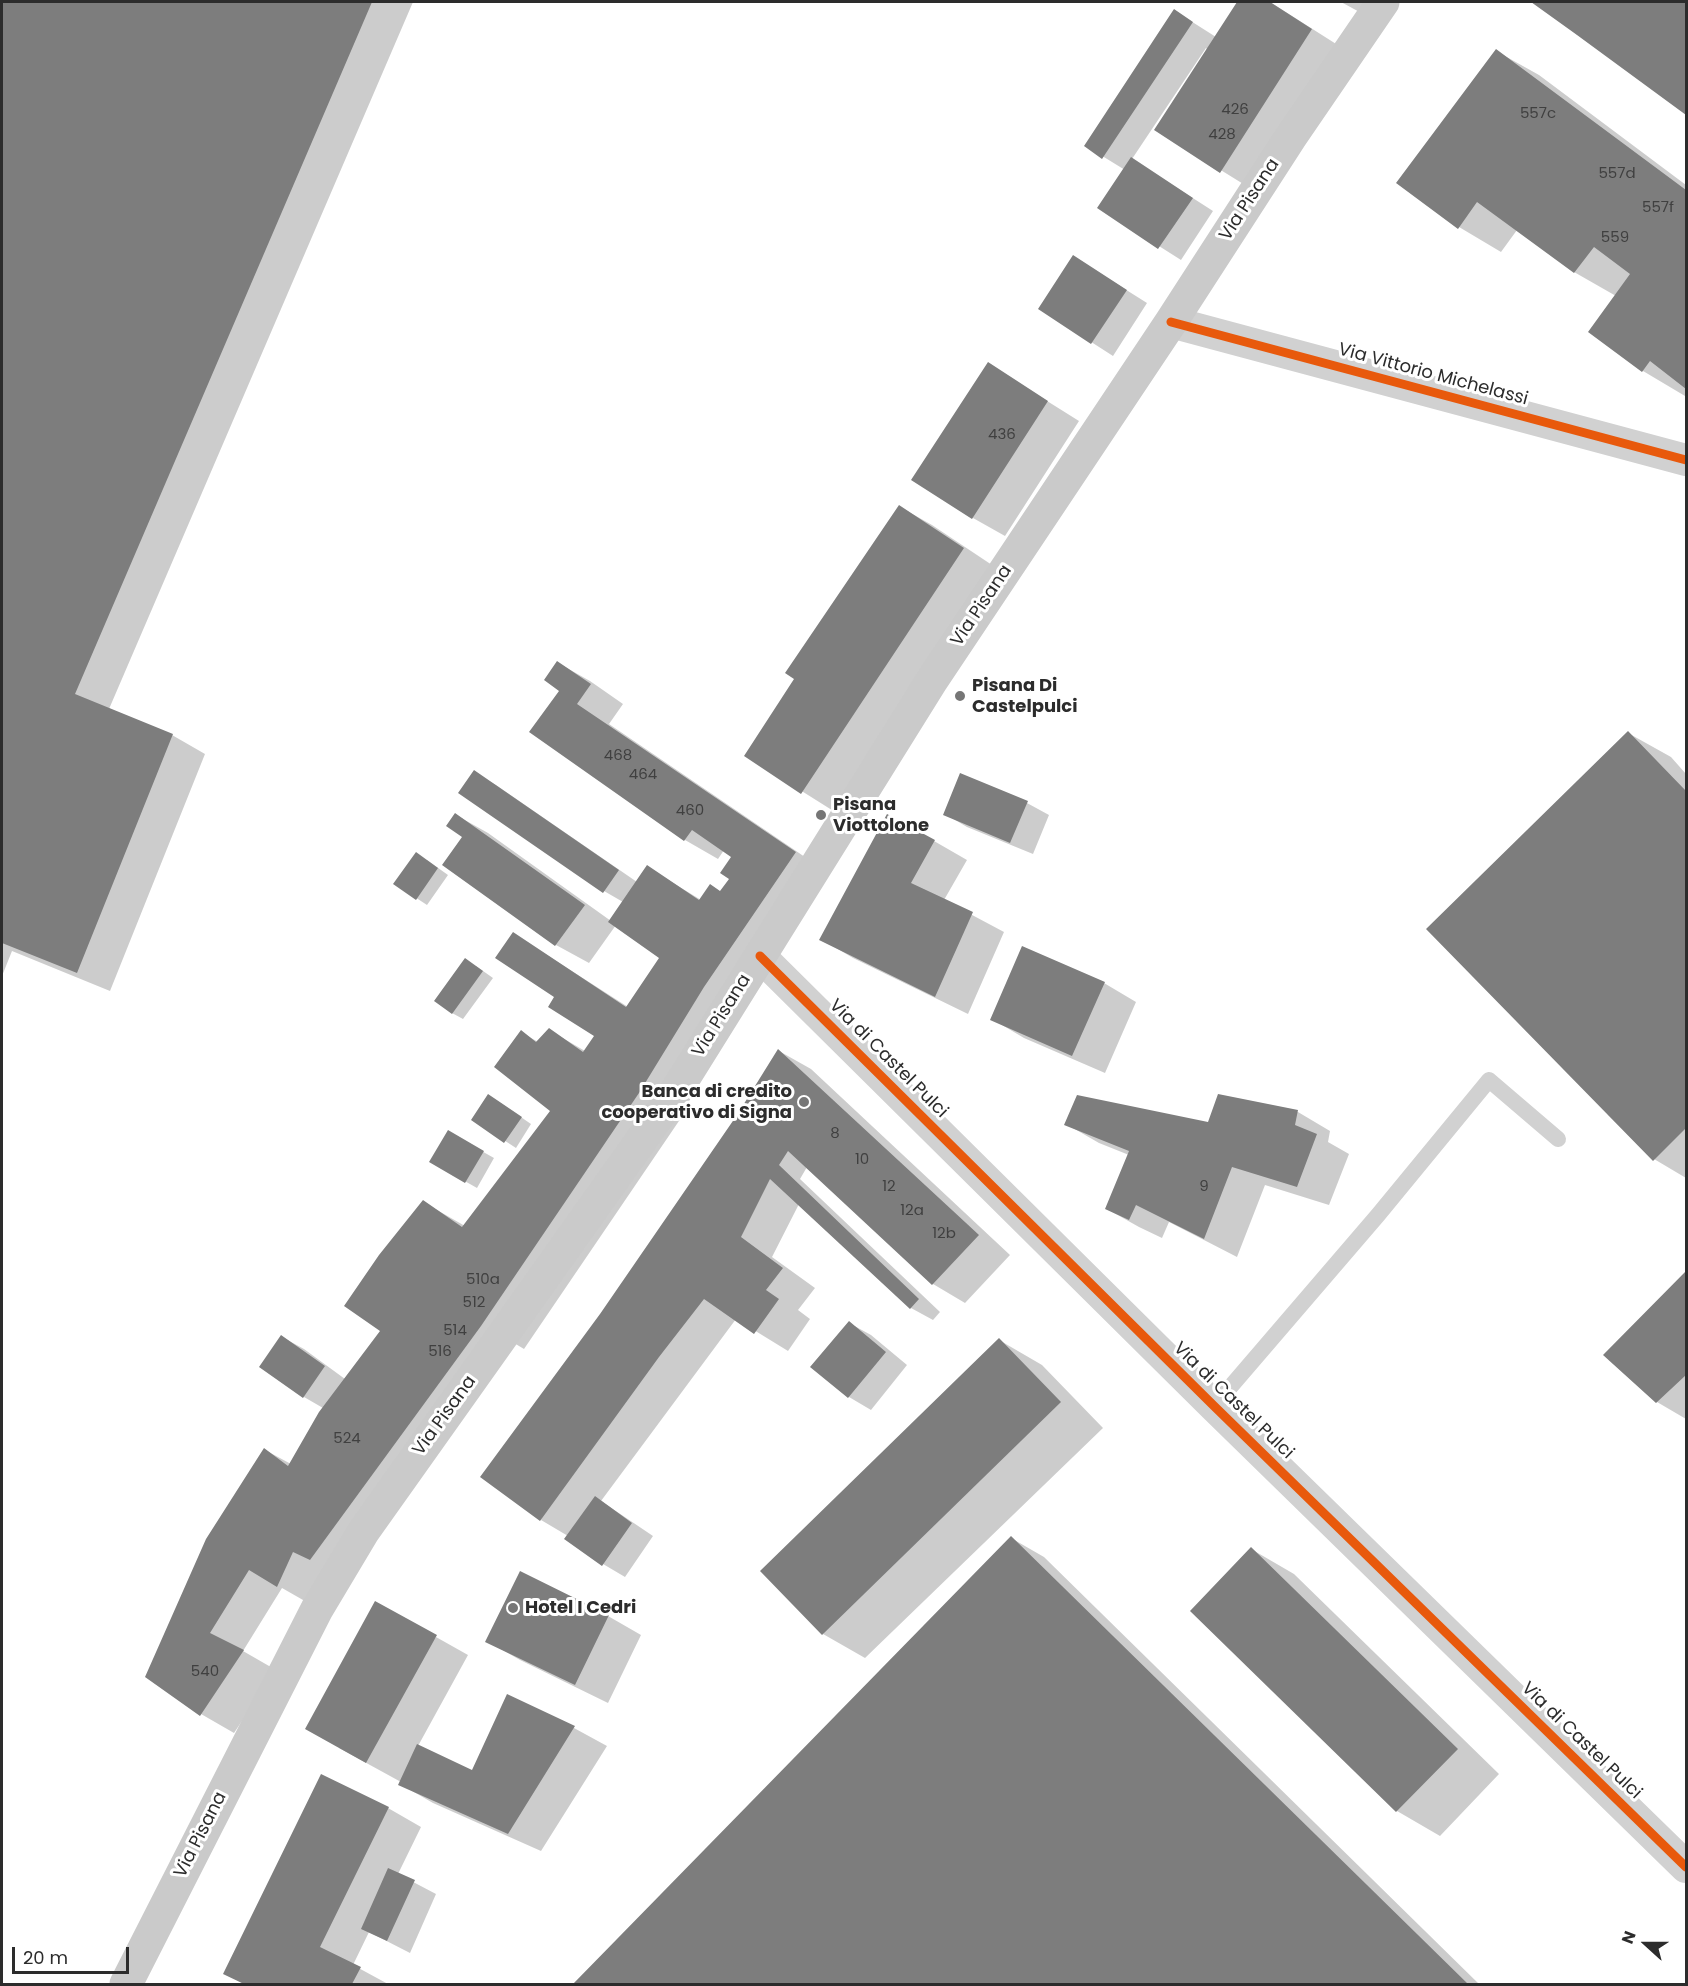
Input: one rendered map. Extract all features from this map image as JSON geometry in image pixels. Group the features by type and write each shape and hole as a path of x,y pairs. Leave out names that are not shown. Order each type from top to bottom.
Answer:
{"main road":[{"name":"Via Pisana","path":"126,1984 317,1609 363,1532 674,1094 932,680 1171,322 1290,138 1383,2"}],"street":[{"name":"Via Vittorio Michelassi","path":"1171,322 1686,460"},
{"name":"Via di Castel Pulci","path":"760,956 1214,1406 1686,1867"}],"lane":[{"path":"1214,1406 1378,1215 1489,1080 1558,1138"}],"building":[{"path":"2,2 372,2 75,694 173,734 77,973 2,943"},
{"path":"1237,2 1270,2 1312,29 1220,173 1154,130"},
{"path":"1531,2 1686,2 1686,115 1577,35"},
{"path":"1174,9 1193,22 1102,159 1084,146"},
{"path":"1496,49 1686,190 1686,389 1650,361 1642,372 1588,332 1630,274 1594,247 1574,273 1477,202 1458,229 1396,183"},
{"path":"1131,157 1193,198 1158,249 1097,208"},
{"path":"1073,255 1127,290 1091,344 1038,309"},
{"path":"988,362 1048,401 972,519 911,480"},
{"path":"899,505 964,548 801,794 744,756 794,679 785,673"},
{"path":"557,661 591,684 577,704 796,852 704,987 639,1093 481,1326 310,1560 293,1552 277,1587 249,1570 210,1633 244,1650 200,1716 145,1677 206,1539 264,1448 288,1466 319,1412 380,1331 344,1306 379,1255 423,1200 462,1227 550,1111 494,1067 521,1030 536,1042 549,1028 583,1052 594,1036 548,1007 554,997 495,958 513,932 626,1007 659,958 608,922 647,865 699,900 710,884 720,891 729,879 720,873 731,857 692,830 684,841 529,732 559,691 544,680"},
{"path":"1628,731 1686,791 1686,1128 1653,1161 1426,929"},
{"path":"474,770 619,870 603,893 458,793"},
{"path":"960,773 1028,801 1010,843 943,815"},
{"path":"455,813 585,905 555,946 442,865 462,837 446,826"},
{"path":"887,814 935,840 911,883 973,912 935,997 819,940"},
{"path":"416,852 438,868 416,900 393,884"},
{"path":"1022,946 1105,982 1072,1056 990,1020"},
{"path":"465,958 483,971 452,1014 434,1001"},
{"path":"778,1049 979,1235 932,1285 788,1151 779,1165 919,1299 910,1309 770,1179 741,1237 783,1268 766,1290 779,1299 754,1334 704,1299 540,1521 480,1477 600,1314 737,1115"},
{"path":"488,1094 522,1117 504,1143 471,1120"},
{"path":"1218,1094 1298,1110 1295,1125 1317,1134 1297,1187 1232,1167 1204,1239 1136,1205 1129,1220 1105,1209 1129,1151 1064,1125 1077,1095 1208,1122"},
{"path":"448,1130 484,1151 465,1183 429,1162"},
{"path":"1686,1271 1686,1375 1656,1403 1603,1355"},
{"path":"849,1321 886,1352 848,1398 810,1367"},
{"path":"281,1335 325,1366 303,1398 259,1367"},
{"path":"999,1338 1061,1402 822,1635 760,1571"},
{"path":"595,1496 632,1523 602,1566 564,1539"},
{"path":"1011,1536 1468,1984 573,1984"},
{"path":"1251,1547 1458,1749 1396,1812 1190,1611"},
{"path":"520,1571 609,1615 575,1685 485,1642"},
{"path":"375,1601 437,1635 366,1763 305,1729"},
{"path":"507,1694 575,1726 508,1834 398,1785 417,1744 472,1770"},
{"path":"321,1774 389,1807 320,1947 361,1967 352,1984 244,1984 223,1974"},
{"path":"388,1868 415,1880 387,1941 361,1929"}],"cycle path":[{"path":"1171,322 1686,460"},
{"path":"760,956 1214,1406 1686,1867"}],"place":[{"name":"Pisana Di Castelpulci","path":"960,696"},
{"name":"Pisana Viottolone","path":"821,815"},
{"name":"Banca di credito cooperativo di Signa","path":"804,1102"},
{"name":"Hotel I Cedri","path":"513,1608"}]}
